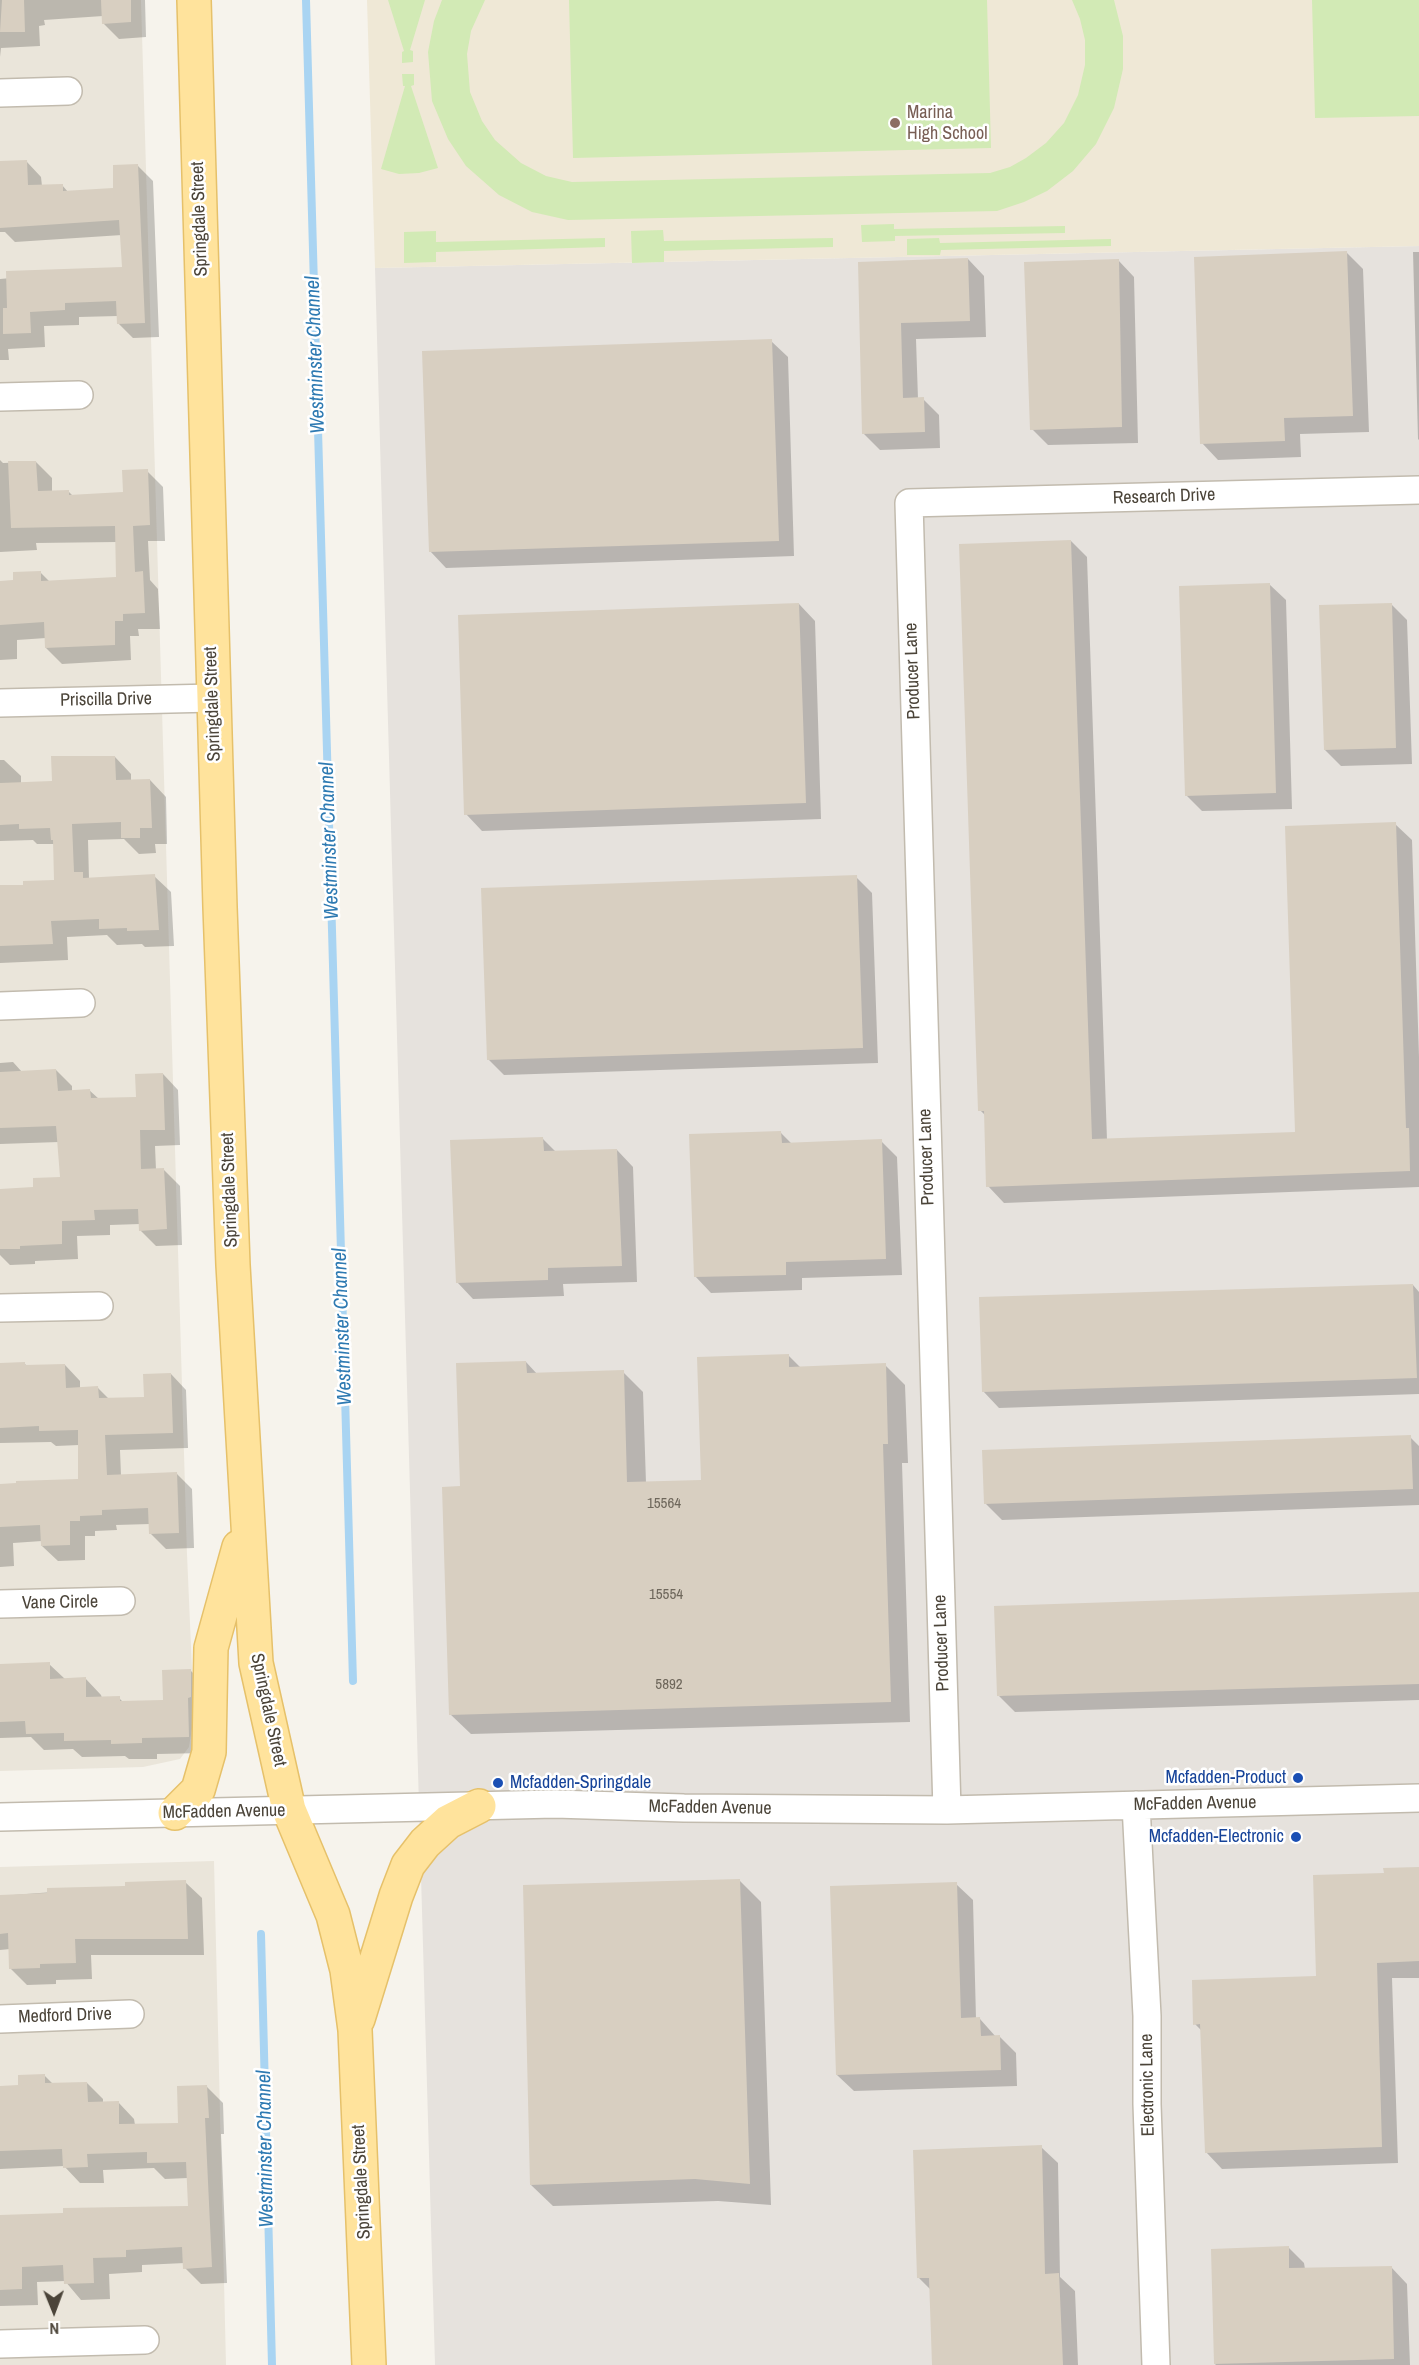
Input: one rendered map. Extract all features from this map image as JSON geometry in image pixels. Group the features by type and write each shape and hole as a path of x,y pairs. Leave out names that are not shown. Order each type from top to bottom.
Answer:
{"main road":[{"name":"Springdale Street","path":"194,0 213,698 233,1265 246,1522 256,1663 289,1810 333,1915 347,1970 355,2030 369,2365"},
{"path":"175,1813 198,1790 208,1752 211,1648 246,1522"},
{"path":"355,2030 396,1896 408,1865 425,1843 448,1822 479,1806"}],"street":[{"path":"0,93 68,91"},
{"path":"0,397 79,395"},
{"name":"Research Drive","path":"909,503 1419,490"},
{"name":"Producer Lane","path":"909,503 947,1810"},
{"name":"Priscilla Drive","path":"0,703 213,698"},
{"path":"0,1006 81,1004"},
{"path":"0,1308 99,1306"},
{"name":"Vane Circle","path":"0,1604 121,1601"},
{"name":"McFadden Avenue","path":"0,1817 555,1804 684,1808 947,1810 1419,1798"},
{"name":"Electronic Lane","path":"1136,1806 1147,2016 1147,2104 1156,2365"},
{"name":"Medford Drive","path":"0,2019 130,2014"},
{"path":"0,2344 145,2340"}],"shaded area":[{"path":"0,0 141,0 187,1554 194,1716 189,1747 180,1759 143,1767 0,1771"},
{"name":"Marina High School","path":"367,0 1419,0 1419,246 375,268"},
{"path":"1419,246 1419,2365 435,2365 375,268"},
{"path":"214,1861 226,2365 0,2365 0,1867"}],"green space":[{"path":"388,0 425,0 410,50 413,51 413,62 402,63 402,52 404,51"},
{"path":"442,0 485,0 471,31 467,54 470,92 482,121 495,140 521,163 546,176 572,182 990,173 1010,167 1046,143 1064,123 1078,95 1085,65 1085,40 1072,0 1114,0 1123,36 1123,69 1114,108 1096,144 1073,171 1047,191 997,211 568,220 532,212 499,195 466,166 448,139 432,101 428,52 434,21"},
{"path":"569,0 987,0 991,148 573,158"},
{"path":"1312,0 1419,0 1419,116 1315,118"},
{"path":"402,74 414,74 414,85 411,86 438,168 419,173 399,174 381,169 405,86 403,86"},
{"path":"894,224 894,229 1065,226 1065,233 895,236 895,241 862,242 861,225"},
{"path":"663,230 664,241 833,238 833,247 664,251 664,262 632,263 631,231"},
{"path":"436,231 436,242 605,238 605,247 436,252 436,262 404,263 404,232"},
{"path":"939,238 940,243 1111,239 1111,246 941,250 940,255 907,255 907,239"}],"building":[{"path":"2,0 24,0 25,32 0,32"},
{"path":"101,0 131,0 131,22 102,24"},
{"path":"27,160 28,185 63,184 63,191 113,188 113,165 138,164 145,323 117,324 116,301 65,303 65,310 30,312 31,333 3,334 3,308 7,308 6,271 122,267 119,220 0,228 0,161"},
{"path":"1347,251 1353,416 1284,418 1285,441 1200,444 1194,257"},
{"path":"968,258 970,321 901,323 903,398 924,397 925,432 862,434 858,262"},
{"path":"1119,259 1122,427 1030,430 1024,262"},
{"path":"772,339 779,541 429,552 422,351"},
{"path":"8,461 36,461 38,491 69,490 69,495 123,492 122,470 148,469 150,525 133,526 135,572 143,571 145,613 123,614 123,621 115,621 115,645 45,648 44,622 0,625 0,581 13,580 13,572 41,571 41,581 116,577 115,526 11,528"},
{"path":"1071,540 1092,1139 1295,1132 1285,826 1396,822 1406,1128 1409,1128 1410,1171 986,1187 984,1111 978,1111 959,544"},
{"path":"1270,583 1276,793 1185,796 1179,586"},
{"path":"799,603 806,803 464,815 458,615"},
{"path":"1392,603 1396,748 1324,750 1319,605"},
{"path":"51,756 115,756 116,780 150,779 152,828 140,828 140,838 121,838 121,822 72,824 74,872 83,872 83,878 155,874 159,930 99,929 99,919 51,921 53,944 0,946 0,885 23,885 23,881 54,880 53,840 51,840 50,828 19,829 19,824 0,825 0,783 52,781"},
{"path":"857,875 863,1048 487,1060 481,888"},
{"path":"56,1069 58,1091 90,1089 91,1098 136,1097 135,1074 163,1073 165,1130 140,1130 141,1169 164,1168 167,1229 139,1231 138,1209 94,1210 95,1220 62,1221 62,1244 0,1249 0,1189 33,1187 33,1178 60,1177 56,1126 0,1128 0,1072"},
{"path":"781,1131 782,1143 882,1139 886,1259 786,1262 786,1275 694,1277 689,1134"},
{"path":"543,1137 544,1151 617,1149 622,1266 548,1268 548,1280 456,1283 450,1140"},
{"path":"1413,1284 1417,1378 982,1392 979,1297"},
{"path":"789,1354 789,1367 886,1363 888,1444 883,1444 891,1702 449,1715 442,1487 460,1486 456,1363 526,1361 527,1373 624,1370 627,1482 701,1480 697,1357"},
{"path":"25,1362 25,1365 65,1364 66,1388 98,1386 99,1398 144,1397 143,1374 171,1373 173,1433 105,1435 107,1475 177,1472 179,1533 149,1534 148,1508 102,1510 102,1515 80,1516 80,1521 70,1521 70,1545 41,1546 40,1525 0,1527 0,1484 16,1483 16,1481 78,1479 78,1430 39,1431 39,1426 0,1428 0,1363"},
{"path":"1411,1435 1413,1489 984,1504 982,1450"},
{"path":"1419,1592 1419,1684 997,1696 994,1606"},
{"path":"50,1662 50,1679 86,1677 86,1697 120,1696 120,1701 163,1700 162,1670 191,1669 191,1697 188,1698 189,1737 142,1738 142,1743 111,1744 111,1740 64,1741 64,1733 26,1734 25,1721 0,1722 0,1664"},
{"path":"1419,1867 1419,1961 1377,1963 1382,2147 1205,2153 1200,2024 1193,2025 1192,1980 1316,1976 1313,1875 1384,1873 1383,1868"},
{"path":"740,1879 750,2184 695,2179 530,2185 523,1885"},
{"path":"186,1880 188,1939 75,1939 76,1963 40,1964 40,1968 9,1969 8,1933 0,1934 0,1895 47,1893 47,1888 125,1886 125,1882"},
{"path":"957,1882 961,2018 980,2017 981,2036 1000,2035 1001,2070 836,2075 830,1886"},
{"path":"45,2074 45,2083 87,2082 88,2102 119,2101 119,2124 178,2123 177,2086 207,2085 209,2118 205,2118 212,2267 183,2269 182,2247 126,2250 126,2257 93,2258 94,2283 64,2284 63,2265 22,2267 22,2289 0,2290 0,2215 63,2213 63,2208 188,2206 186,2162 147,2163 147,2152 87,2154 88,2167 63,2168 62,2149 0,2151 0,2086 18,2085 18,2075"},
{"path":"1042,2145 1045,2274 1059,2273 1063,2365 932,2365 929,2278 917,2278 913,2150"},
{"path":"1289,2246 1289,2268 1392,2266 1394,2359 1214,2364 1211,2249"}],"waterway":[{"name":"Westminster Channel","path":"306,0 353,1681"},
{"name":"Westminster Channel","path":"261,1934 272,2365"}],"place":[{"name":"Marina High School","path":"895,123"},
{"name":"Mcfadden-Product","path":"1298,1778"},
{"name":"Mcfadden-Springdale","path":"498,1783"},
{"name":"Mcfadden-Electronic","path":"1296,1837"}]}
